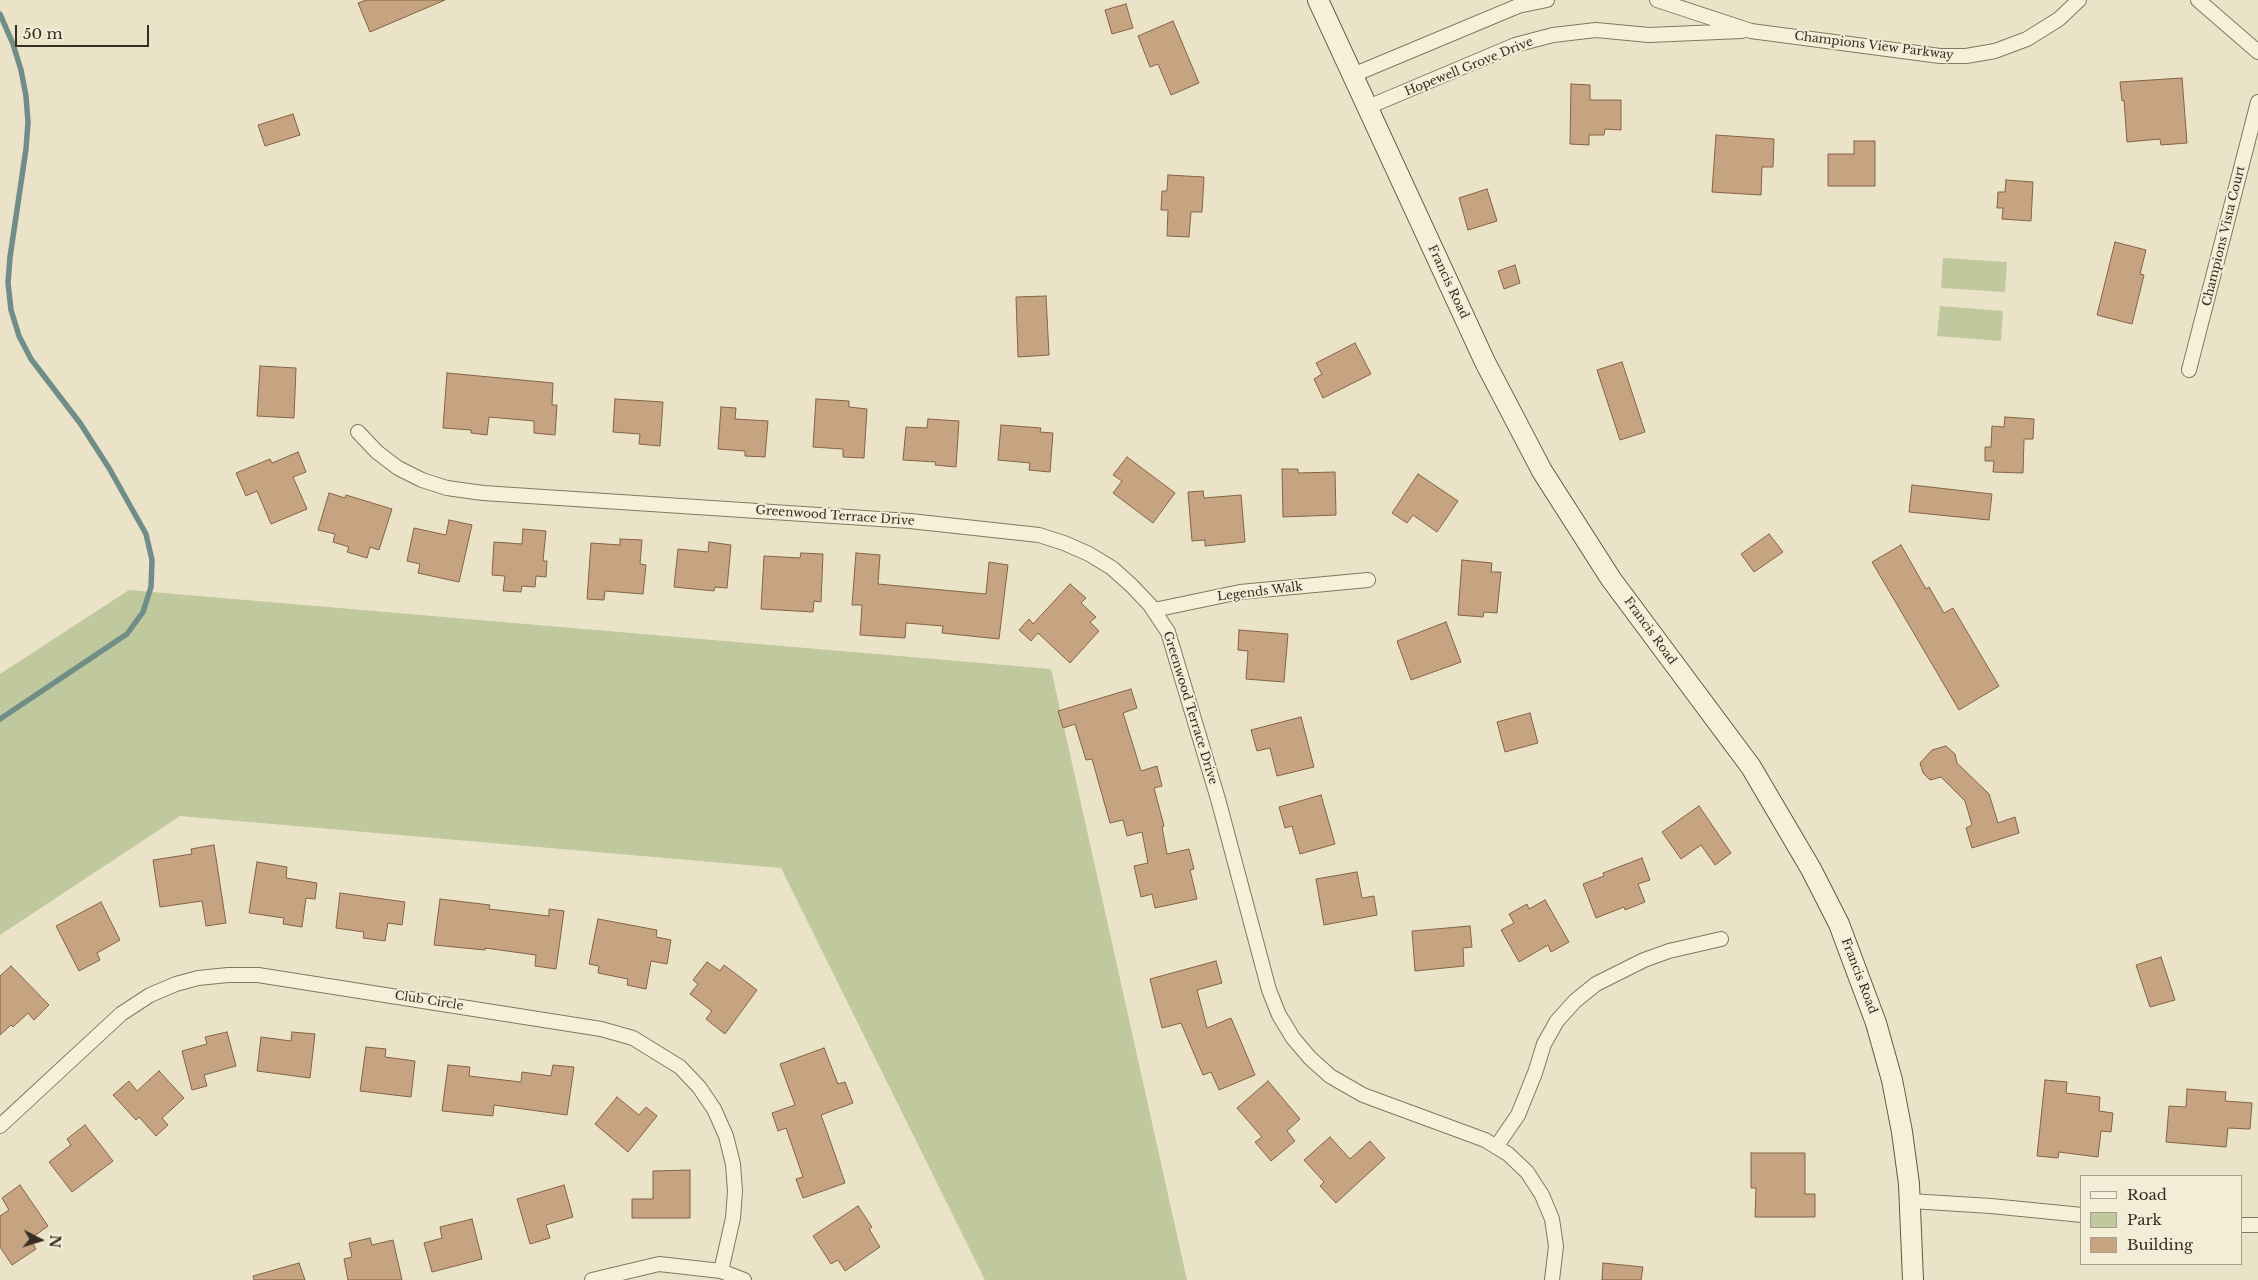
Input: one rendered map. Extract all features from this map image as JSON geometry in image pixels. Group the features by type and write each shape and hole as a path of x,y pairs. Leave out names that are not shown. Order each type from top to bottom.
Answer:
{"street":[{"name":"Francis Road","path":"1318,0 1484,362 1542,471 1611,579 1750,767 1812,869 1835,916 1869,1001 1892,1080 1902,1132 1910,1201 1913,1280"},
{"path":"1353,75 1518,6 1547,0"},
{"name":"Champions View Parkway","path":"1657,0 1751,31 1940,56 1966,56 1995,52 2027,40 2059,19 2079,0"},
{"path":"2198,0 2258,52"},
{"name":"Hopewell Grove Drive","path":"1368,107 1515,46 1553,35 1596,30 1649,35 1751,31"},
{"name":"Champions Vista Court","path":"2189,370 2258,102"},
{"name":"Greenwood Terrace Drive","path":"358,432 377,452 398,468 422,480 447,488 483,493 910,520 1039,535 1089,554 1112,568 1154,610 1168,632 1218,799 1269,990 1279,1015 1293,1038 1310,1058 1330,1076 1363,1095 1485,1140 1508,1154 1527,1172 1542,1195 1552,1220 1556,1246 1552,1280"},
{"name":"Legends Walk","path":"1154,610 1240,592 1368,580"},
{"path":"1496,1147 1518,1115 1536,1073 1544,1044 1557,1021 1575,1001 1596,984 1644,960 1669,951 1721,939"},
{"name":"Club Circle","path":"0,1126 121,1014 150,995 176,984 198,978 258,974 601,1029 633,1038 680,1067 699,1087 714,1109 726,1136 733,1164 735,1191 734,1218 721,1271"},
{"path":"1910,1201 1991,1206 2080,1215"},
{"path":"2243,1225 2258,1225"},
{"path":"592,1280 659,1264 721,1271 744,1280"}],"green space":[{"path":"1943,258 2007,262 2005,292 1941,288"},
{"path":"1940,306 2003,311 2001,341 1937,336"},
{"path":"129,590 1051,669 1187,1280 985,1280 781,868 180,816 0,935 0,674"}],"building":[{"path":"366,0 445,0 370,32 358,3"},
{"path":"1126,4 1133,28 1112,34 1105,10"},
{"path":"1173,21 1199,83 1171,95 1158,64 1150,67 1138,36"},
{"path":"2182,78 2187,143 2161,145 2160,139 2127,142 2124,100 2122,101 2120,82"},
{"path":"1571,84 1590,85 1590,100 1621,100 1621,130 1605,129 1604,135 1589,135 1589,145 1570,144"},
{"path":"293,114 300,135 265,146 258,125"},
{"path":"1716,135 1774,139 1773,167 1762,167 1761,195 1712,192"},
{"path":"1854,141 1875,141 1875,186 1828,186 1828,154 1854,154"},
{"path":"1168,175 1204,177 1202,212 1191,212 1189,237 1167,236 1168,210 1161,210 1162,191 1167,191"},
{"path":"2006,180 2033,182 2031,221 2002,219 2003,208 1997,208 1998,192 2005,192"},
{"path":"1487,189 1497,221 1468,230 1459,198"},
{"path":"2115,242 2146,250 2140,274 2144,275 2132,324 2097,315"},
{"path":"1515,265 1520,283 1504,289 1498,271"},
{"path":"1046,296 1049,355 1018,357 1016,297"},
{"path":"1355,343 1371,374 1323,398 1314,379 1322,374 1316,363"},
{"path":"1622,362 1645,432 1620,440 1597,370"},
{"path":"260,366 296,368 294,418 257,416"},
{"path":"447,373 553,383 552,405 557,405 555,435 534,433 534,421 489,417 487,435 471,433 471,430 443,428"},
{"path":"615,399 663,402 660,446 639,444 640,434 613,432"},
{"path":"816,399 849,401 849,407 867,409 864,458 843,457 843,449 813,447"},
{"path":"721,407 736,408 735,419 768,421 765,457 745,456 745,451 718,449"},
{"path":"2005,417 2034,419 2033,439 2024,439 2023,473 1993,472 1994,461 1985,461 1985,447 1991,447 1992,426 2004,427"},
{"path":"928,419 959,421 956,467 935,465 936,462 903,460 906,427 927,428"},
{"path":"1001,425 1041,428 1040,432 1053,433 1050,472 1029,470 1030,463 998,460"},
{"path":"298,452 306,472 293,477 307,509 271,524 257,491 246,496 236,473 270,459 272,463"},
{"path":"1127,457 1175,493 1153,523 1113,493 1122,481 1113,475"},
{"path":"1282,469 1298,469 1298,473 1335,472 1336,515 1283,517"},
{"path":"1418,474 1458,501 1437,532 1413,515 1407,523 1392,513"},
{"path":"1912,485 1992,494 1989,520 1909,512"},
{"path":"1203,491 1204,498 1241,495 1245,542 1205,546 1205,540 1192,541 1188,492"},
{"path":"329,493 345,498 346,495 392,509 379,550 370,547 367,558 347,552 349,547 333,542 335,534 318,530"},
{"path":"449,520 472,525 459,582 418,573 420,564 407,561 414,528 446,535"},
{"path":"523,529 546,531 543,561 547,561 546,577 536,576 535,587 522,586 521,592 503,591 505,576 492,575 494,542 522,544"},
{"path":"1769,534 1783,552 1754,572 1741,554"},
{"path":"620,539 642,540 640,564 646,565 643,594 605,591 604,600 587,599 591,543 620,545"},
{"path":"709,542 731,545 727,588 715,587 714,591 674,587 678,549 708,552"},
{"path":"1901,545 1926,589 1929,587 1944,613 1953,608 1999,686 1959,710 1872,562"},
{"path":"801,553 823,554 821,602 814,601 813,612 761,609 764,556 800,558"},
{"path":"856,553 880,555 878,584 986,594 989,562 1008,565 999,639 942,633 943,626 906,623 905,638 860,635 862,605 852,605"},
{"path":"1462,560 1492,563 1491,572 1501,572 1497,613 1484,612 1483,617 1458,615"},
{"path":"1070,584 1086,598 1081,603 1096,617 1090,622 1099,631 1070,663 1038,633 1031,641 1019,630 1029,619 1033,624"},
{"path":"1446,622 1461,662 1411,680 1397,641"},
{"path":"1239,630 1288,634 1284,682 1246,679 1248,651 1238,650"},
{"path":"1131,689 1137,708 1123,713 1141,771 1157,766 1162,786 1154,788 1164,826 1162,827 1167,854 1189,849 1194,869 1190,870 1197,899 1155,908 1152,894 1141,897 1134,866 1148,863 1142,832 1127,836 1123,820 1110,823 1092,759 1086,760 1075,724 1063,728 1058,711"},
{"path":"1530,713 1538,743 1505,752 1497,722"},
{"path":"1301,717 1314,767 1277,776 1270,748 1257,751 1251,730"},
{"path":"1946,746 1955,754 1957,763 1989,794 1998,823 2015,817 2019,833 1972,848 1966,828 1972,825 1965,801 1941,777 1930,780 1923,773 1920,763 1932,750"},
{"path":"1321,795 1335,844 1300,854 1292,826 1285,828 1279,807"},
{"path":"1699,806 1731,853 1715,865 1701,845 1681,859 1662,832"},
{"path":"214,845 226,923 206,926 202,901 160,907 153,860 192,854 191,849"},
{"path":"1642,858 1650,880 1638,884 1645,902 1625,910 1624,907 1596,918 1583,884 1604,876 1603,873"},
{"path":"257,862 287,867 286,878 317,883 315,899 306,898 302,927 283,924 284,918 249,913"},
{"path":"1357,872 1362,898 1374,896 1377,915 1324,925 1316,879"},
{"path":"340,893 405,902 402,925 388,923 385,941 363,938 364,932 336,928"},
{"path":"440,899 490,905 489,909 549,916 549,909 564,911 556,969 535,966 536,955 485,948 485,950 434,945"},
{"path":"1545,900 1569,942 1551,952 1548,945 1519,962 1501,930 1514,923 1509,914 1527,904 1529,909"},
{"path":"101,902 120,940 97,953 100,960 79,971 56,926"},
{"path":"598,919 657,930 656,937 671,940 667,964 651,961 646,989 627,985 628,979 598,973 599,966 589,964"},
{"path":"1470,926 1472,947 1463,948 1464,966 1415,971 1412,931"},
{"path":"2161,957 2175,1000 2150,1007 2136,965"},
{"path":"1216,961 1222,983 1197,990 1207,1028 1231,1018 1255,1075 1219,1090 1211,1072 1203,1075 1181,1023 1162,1028 1150,979"},
{"path":"707,962 720,971 724,965 757,990 725,1034 706,1019 712,1011 690,994 698,984 693,980"},
{"path":"11,966 49,1005 34,1020 28,1013 13,1027 11,1025 0,1035 0,976"},
{"path":"227,1032 236,1066 204,1075 207,1086 192,1090 182,1051 207,1044 205,1037"},
{"path":"292,1032 315,1034 310,1078 257,1071 261,1037 291,1041"},
{"path":"366,1047 386,1049 385,1057 415,1061 411,1097 360,1091"},
{"path":"824,1048 838,1084 845,1082 853,1103 821,1115 845,1183 803,1198 796,1179 803,1177 786,1128 778,1131 772,1113 795,1105 780,1064"},
{"path":"448,1065 470,1067 469,1076 521,1082 522,1072 551,1076 553,1065 574,1067 567,1115 494,1105 493,1116 442,1111"},
{"path":"159,1071 184,1098 162,1118 168,1125 156,1136 139,1117 136,1120 113,1095 129,1081 137,1091"},
{"path":"2045,1080 2067,1082 2066,1093 2100,1097 2099,1111 2113,1113 2111,1132 2101,1131 2098,1157 2059,1152 2058,1158 2037,1156"},
{"path":"1268,1081 1300,1119 1287,1131 1295,1141 1271,1161 1255,1142 1262,1137 1237,1108"},
{"path":"2187,1089 2226,1092 2225,1101 2252,1103 2250,1129 2228,1128 2226,1147 2166,1142 2169,1106 2186,1107"},
{"path":"617,1097 639,1115 646,1107 657,1116 628,1152 595,1124"},
{"path":"85,1125 113,1161 72,1192 49,1162 71,1145 67,1139"},
{"path":"1330,1137 1350,1159 1370,1141 1385,1158 1336,1203 1320,1186 1324,1182 1304,1160"},
{"path":"1751,1153 1805,1153 1805,1194 1815,1194 1815,1217 1755,1217 1756,1188 1751,1188"},
{"path":"690,1170 690,1218 632,1218 632,1199 653,1199 653,1171"},
{"path":"20,1185 48,1226 30,1239 36,1249 12,1265 0,1247 0,1216 9,1210 2,1198"},
{"path":"564,1185 573,1217 546,1225 550,1238 530,1244 517,1199"},
{"path":"858,1206 872,1227 869,1229 880,1247 845,1271 838,1260 831,1264 813,1236"},
{"path":"472,1219 482,1259 432,1272 424,1243 442,1238 440,1227"},
{"path":"370,1238 372,1245 393,1240 402,1280 348,1280 344,1259 352,1257 349,1243"},
{"path":"299,1263 305,1280 254,1280 253,1276"},
{"path":"1603,1263 1643,1267 1641,1280 1602,1280"}],"waterway":[{"path":"0,14 13,44 21,70 28,122 26,149 10,257 8,283 11,310 19,336 31,359 80,423 109,468 146,534 152,560 151,587 143,612 127,634 0,719"}]}
